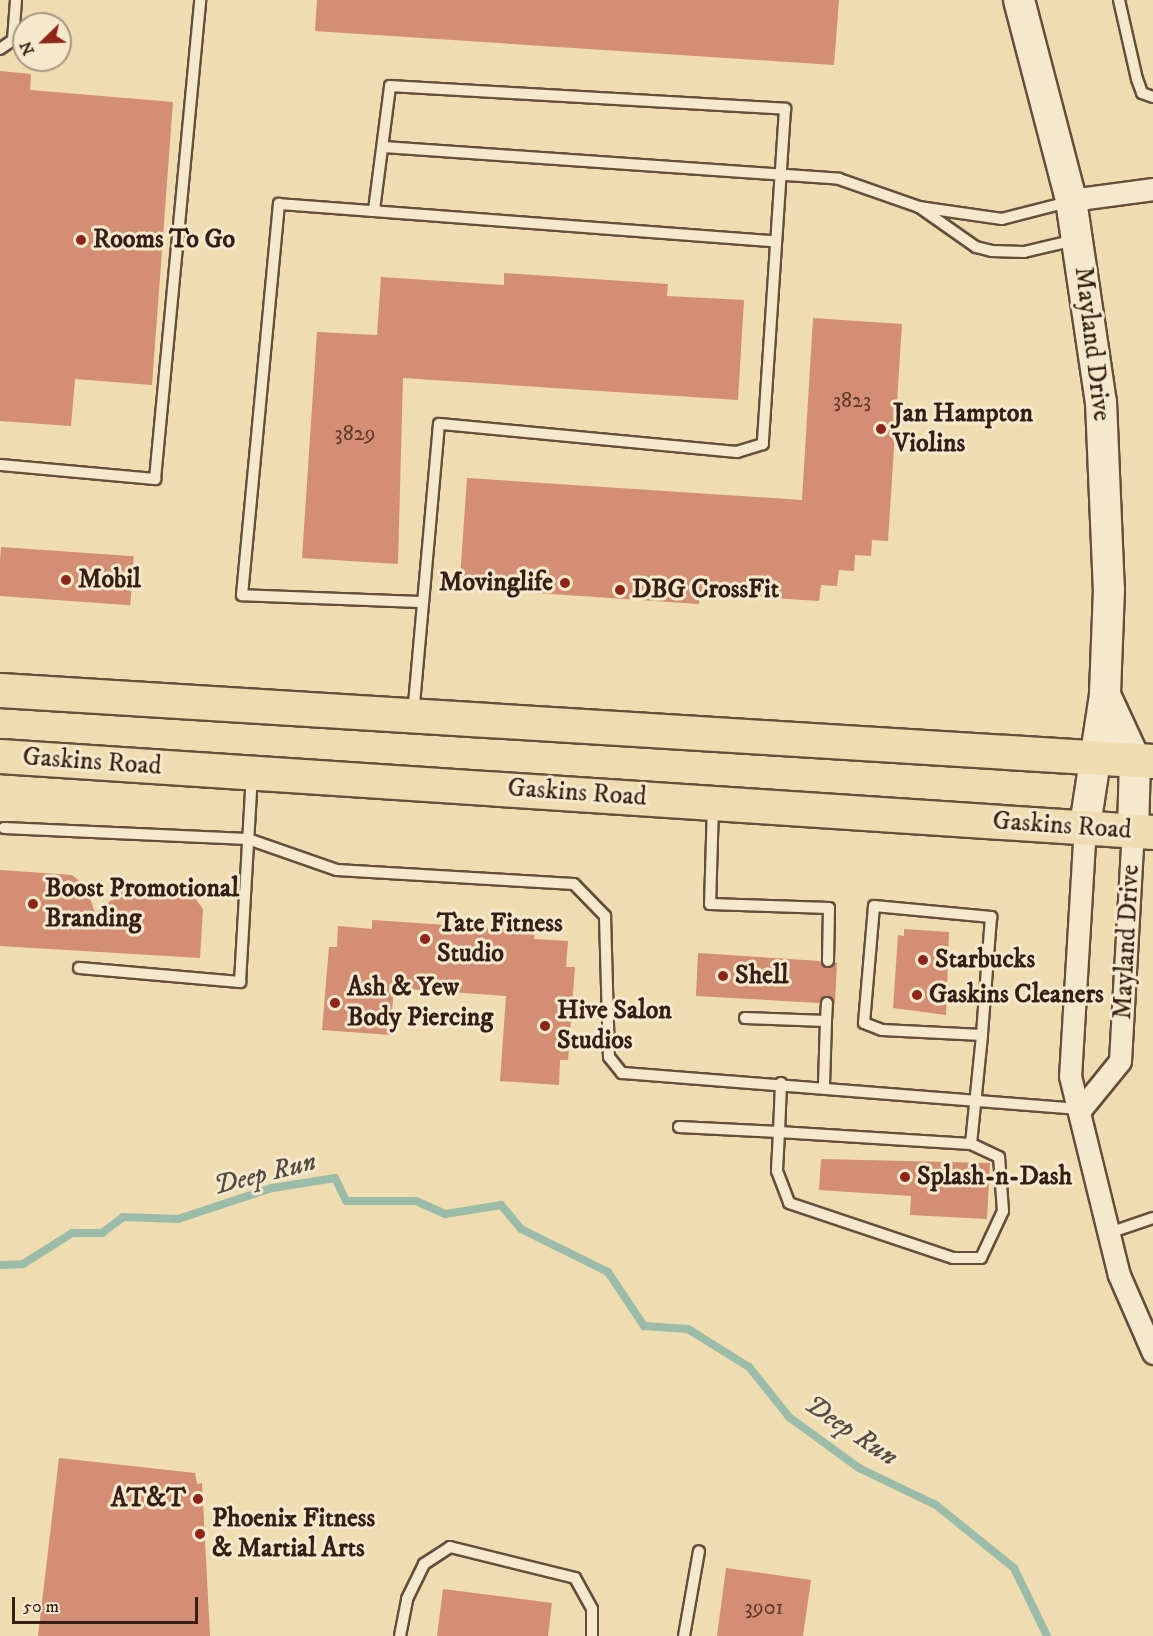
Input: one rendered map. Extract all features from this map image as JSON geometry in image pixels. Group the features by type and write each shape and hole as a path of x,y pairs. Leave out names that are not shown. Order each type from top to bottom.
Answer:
{"main road":[{"name":"Mayland Drive","path":"1019,0 1071,200 1078,239 1106,475 1104,695 1091,758 1085,825"},
{"path":"0,690 413,718 1144,760"},
{"name":"Mayland Drive","path":"1104,695 1144,760 1143,832"},
{"name":"Gaskins Road","path":"0,756 1085,825 1143,832"}],"street":[{"path":"1071,200 1153,189"},
{"name":"Mayland Drive","path":"1085,825 1070,1076 1081,1109 1119,1275 1153,1353"},
{"name":"Mayland Drive","path":"1081,1109 1120,1061 1143,832"}],"lane":[{"path":"0,49 13,40 15,0"},
{"path":"0,465 155,479 200,0"},
{"path":"1119,0 1137,79 1142,93 1153,97"},
{"path":"374,210 385,147 390,86 785,109 763,444 737,452 440,424 421,602 413,718"},
{"path":"385,147 839,179 919,207 1002,219 1071,200"},
{"path":"421,602 242,596 279,204 775,241"},
{"path":"919,207 976,247 992,251 1024,252 1078,239"},
{"path":"78,968 240,982 252,772"},
{"path":"713,802 710,904 829,908 828,961"},
{"path":"4,828 248,839 337,870 574,884 605,916 609,1057 622,1072 824,1086 1081,1109"},
{"path":"971,1144 982,1035 991,917 874,906 864,1023 882,1030 982,1035"},
{"path":"824,1086 827,1003"},
{"path":"745,1018 826,1021"},
{"path":"679,1127 779,1132 971,1144 999,1157 1002,1211 981,1258 953,1258 789,1203 777,1171 779,1132 781,1083"},
{"path":"1109,1233 1153,1218"},
{"path":"400,1636 407,1599 424,1564 450,1547 575,1578 592,1609 592,1636"},
{"path":"684,1636 699,1551"}],"building":[{"path":"317,0 839,0 834,65 315,31"},
{"name":"Rooms To Go","path":"0,71 31,74 30,90 173,102 152,385 75,379 71,426 0,421"},
{"path":"504,273 668,284 667,296 744,300 738,400 403,378 398,564 302,558 317,332 377,335 381,277 504,285"},
{"path":"813,318 902,324 888,541 872,540 871,556 855,555 854,571 839,570 837,586 821,585 819,601 700,593 699,604 536,593 536,583 460,579 467,478 802,500"},
{"name":"Mobil","path":"1,547 134,556 130,605 0,596"},
{"path":"0,870 72,875 86,886 95,913 132,884 186,886 203,909 200,958 0,946"},
{"path":"372,920 535,931 534,939 568,941 566,967 575,967 568,1060 560,1060 559,1085 500,1081 506,996 394,988 390,1035 322,1030 329,947 337,947 338,926 372,929"},
{"path":"904,929 949,932 946,1015 893,1008 898,935 904,936"},
{"name":"Shell","path":"698,953 820,961 827,968 837,962 835,1004 827,996 819,1003 696,996"},
{"name":"Splash-n-Dash","path":"821,1159 990,1163 987,1219 910,1215 911,1196 819,1190"},
{"path":"59,1458 195,1473 197,1484 202,1483 210,1636 38,1636"},
{"path":"726,1568 811,1580 803,1636 717,1636"},
{"path":"443,1589 552,1603 548,1636 437,1636"}],"waterway":[{"name":"Deep Run","path":"0,1265 23,1264 72,1233 102,1233 123,1217 178,1219 272,1188 335,1178 346,1201 416,1201 445,1214 501,1205 521,1229 608,1272 644,1326 688,1329 749,1367 789,1417 859,1468 936,1505 1014,1568 1047,1636"}],"place":[{"name":"Rooms To Go","path":"81,240"},
{"name":"Jan Hampton Violins","path":"881,429"},
{"name":"Mobil","path":"66,580"},
{"name":"Movinglife","path":"565,583"},
{"name":"DBG CrossFit","path":"620,590"},
{"name":"Boost Promotional Branding","path":"33,904"},
{"name":"Tate Fitness Studio","path":"425,939"},
{"name":"Starbucks","path":"923,960"},
{"name":"Shell","path":"723,976"},
{"name":"Gaskins Cleaners","path":"917,995"},
{"name":"Ash & Yew Body Piercing","path":"335,1003"},
{"name":"Hive Salon Studios","path":"545,1026"},
{"name":"Splash-n-Dash","path":"905,1177"},
{"name":"AT&T","path":"198,1499"},
{"name":"Phoenix Fitness & Martial Arts","path":"200,1534"}]}
